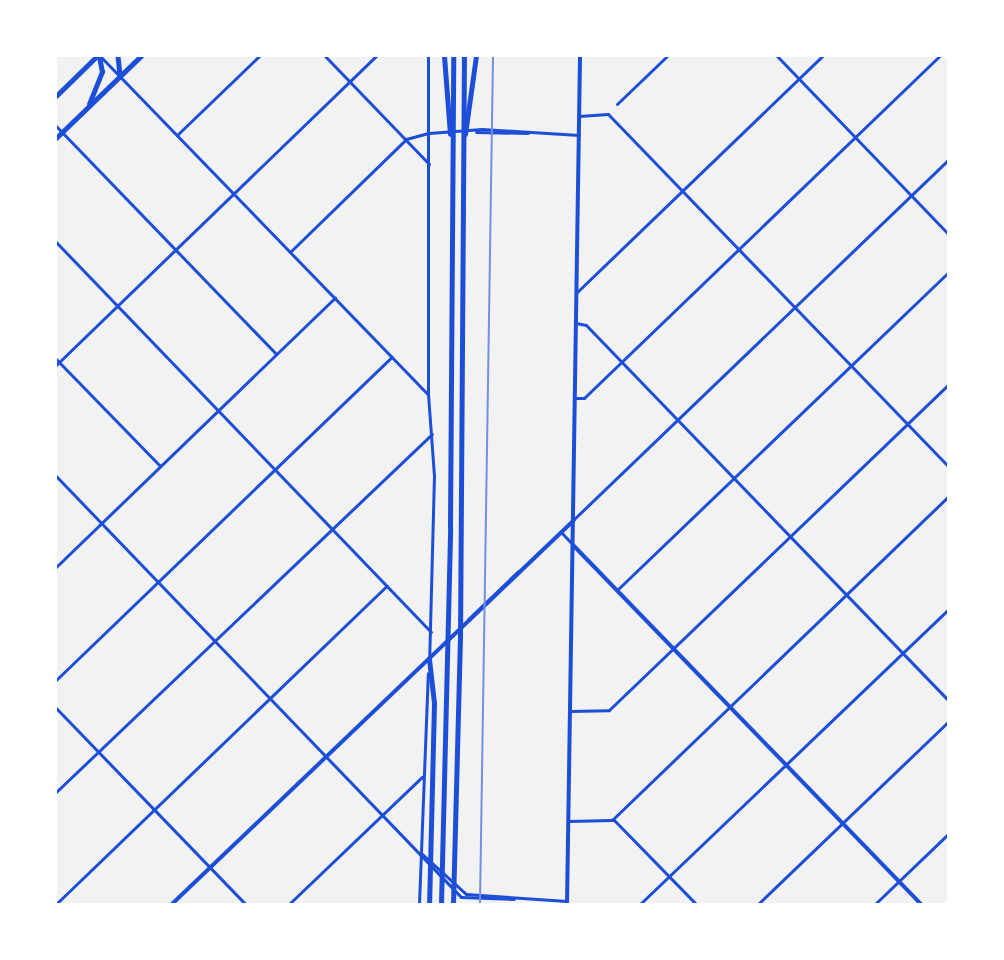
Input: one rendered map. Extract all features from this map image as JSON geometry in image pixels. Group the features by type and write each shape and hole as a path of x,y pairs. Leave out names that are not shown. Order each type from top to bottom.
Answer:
{"highway":[{"path":"56,96 99,56 103,64 101,78 88,106"},
{"path":"118,56 116,63 120,75"},
{"path":"56,138 141,56"},
{"path":"441,904 448,628 451,141 444,56"},
{"path":"449,119 453,56"},
{"path":"465,56 466,120"},
{"path":"453,902 460,640 463,141 476,56"},
{"path":"429,659 434,703 429,904"}],"main road":[{"path":"567,903 580,56"},
{"path":"172,904 573,521"},
{"path":"572,544 921,904"}],"street":[{"path":"99,56 428,394"},
{"path":"177,135 260,56"},
{"path":"325,56 429,164"},
{"path":"160,466 56,362 376,56"},
{"path":"419,904 431,632 432,434 428,394 428,56"},
{"path":"617,104 667,56"},
{"path":"777,56 948,234"},
{"path":"576,292 822,56"},
{"path":"575,398 584,398 940,56"},
{"path":"579,116 608,114 948,466"},
{"path":"56,126 276,354"},
{"path":"291,252 406,139 429,132 579,135"},
{"path":"573,521 948,160"},
{"path":"56,242 431,632"},
{"path":"617,590 948,273"},
{"path":"56,567 335,298"},
{"path":"576,323 586,325 948,700"},
{"path":"56,680 392,357"},
{"path":"570,711 609,710 948,385"},
{"path":"56,792 432,434"},
{"path":"56,476 420,853 466,894 567,903"},
{"path":"568,821 613,819 948,498"},
{"path":"561,532 572,544"},
{"path":"56,904 387,586"},
{"path":"640,904 948,610"},
{"path":"56,708 245,904"},
{"path":"758,904 948,722"},
{"path":"289,904 423,777"},
{"path":"613,819 696,904"},
{"path":"875,904 948,834"}],"railway":[{"path":"480,904 493,56"}]}
